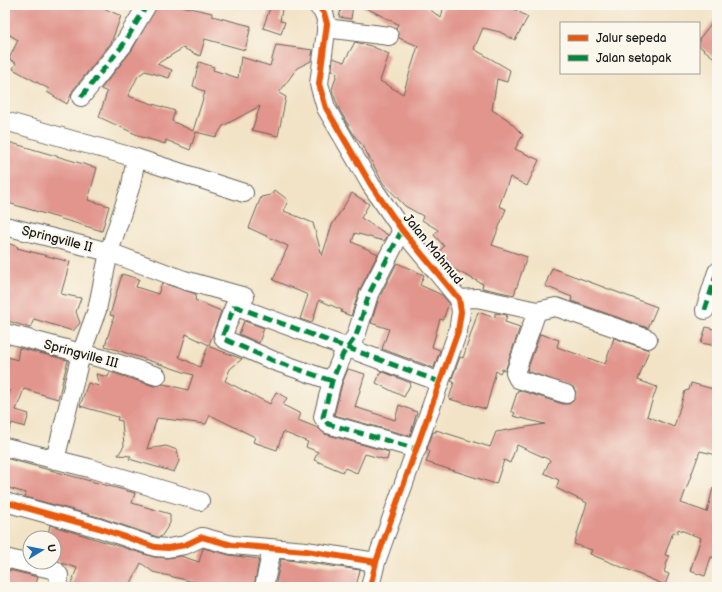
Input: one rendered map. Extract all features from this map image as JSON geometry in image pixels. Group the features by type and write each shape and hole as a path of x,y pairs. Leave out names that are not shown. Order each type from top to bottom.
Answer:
{"street":[{"path":"81,97 123,45 147,5"},
{"name":"Jalan Mahmud","path":"320,5 326,18 326,28 319,84 326,108 371,184 402,230 459,299 460,324 376,562 370,587"},
{"path":"326,28 389,36"},
{"path":"5,121 136,158 244,193"},
{"path":"55,460 81,354 97,310 109,252 131,185 136,158"},
{"name":"Springville II","path":"5,226 109,252 184,280 245,297"},
{"path":"402,230 369,294 356,336 347,349 332,381 324,417 328,424 417,449"},
{"path":"705,310 717,272"},
{"path":"459,299 477,298 537,311 556,307 648,339"},
{"path":"332,381 274,361 224,339 223,335 234,307 440,382"},
{"path":"537,311 515,373 516,377 518,380 566,394"},
{"name":"Springville III","path":"5,333 104,359 157,376"},
{"path":"5,447 200,501"},
{"path":"5,502 99,528 155,547 168,548 185,545 202,537 232,545 343,556 376,562"},
{"path":"264,587 272,549"},
{"path":"5,558 55,570 59,575 58,587"}],"building":[{"path":"5,5 97,5 121,16 111,43 73,90 67,104 47,92 49,89 13,69 16,63 9,59 18,40 5,32"},
{"path":"157,5 177,5 212,13 212,16 251,26 245,50 205,39 200,56 183,48 157,64 172,70 169,78 145,71 138,76 128,96 175,111 172,121 193,131 205,92 193,86 199,62 214,67 213,70 238,78 241,57 270,66 276,45 313,50 311,61 297,68 279,93 286,97 278,136 252,130 260,106 223,126 216,137 196,132 190,150 166,140 165,144 142,137 99,117 107,92 101,89 132,50"},
{"path":"271,5 282,10 280,21 285,22 281,34 263,28"},
{"path":"342,5 353,5 351,19 339,17"},
{"path":"360,5 424,5 441,18 444,5 507,5 528,17 515,40 500,32 483,28 474,49 510,70 507,82 497,79 492,110 507,119 523,135 515,149 539,160 527,186 510,177 499,206 506,209 492,245 527,257 514,295 482,288 483,284 445,265 447,258 437,255 444,246 434,235 438,230 422,220 423,216 405,206 383,183 363,146 354,135 338,107 332,90 337,73 332,70 333,58 344,62 355,42 371,46 389,54 380,81 403,94 418,46 399,38 396,28 398,24"},
{"path":"717,16 717,60 700,47 700,38"},
{"path":"5,141 97,168 88,200 109,206 102,231 5,202"},
{"path":"275,190 288,200 284,211 313,223 322,256 332,225 352,193 369,204 361,218 388,235 384,241 355,233 352,242 378,254 360,289 351,316 341,312 342,310 319,300 312,323 300,319 308,295 273,280 288,246 249,228 261,197 271,195"},
{"path":"5,242 18,247 17,248 70,262 61,294 81,298 76,312 80,323 73,331 34,319 30,328 5,320"},
{"path":"397,263 424,275 420,285 442,295 449,303 443,320 440,319 432,347 440,350 434,368 382,349 389,329 371,323 379,298"},
{"path":"552,268 657,307 648,328 571,301 572,297 545,286"},
{"path":"122,274 139,279 136,287 158,294 162,283 196,294 195,300 221,311 209,345 186,334 179,357 200,367 208,346 242,359 230,369 225,381 270,404 276,392 287,398 283,405 301,414 298,420 318,428 325,434 389,452 387,460 365,454 357,473 345,468 343,472 314,460 318,452 306,447 308,442 283,432 277,450 253,442 255,437 210,415 206,424 157,418 147,449 166,446 177,450 179,461 174,472 129,459 131,456 118,455 124,446 122,421 117,420 118,417 80,406 88,383 99,386 96,374 108,377 110,372 154,386 164,384 188,390 193,375 105,346 114,316 110,315"},
{"path":"478,312 495,318 495,313 507,315 505,322 520,327 505,371 502,369 500,373 496,371 486,409 449,399 454,382 451,381 460,357 463,358"},
{"path":"244,321 264,328 259,343 239,334"},
{"path":"706,327 717,330 717,346 701,343"},
{"path":"540,334 559,340 557,347 605,364 614,338 649,350 638,380 657,387 647,416 674,427 685,391 689,390 691,383 717,390 717,455 700,451 681,503 707,512 713,488 717,489 717,558 711,557 705,576 690,571 701,538 678,529 677,534 673,532 665,555 669,556 664,572 669,574 665,585 590,554 592,550 574,544 587,503 556,488 559,480 544,473 550,460 517,445 510,463 504,460 496,484 426,462 430,451 427,449 433,432 436,432 436,430 490,447 496,432 545,424 513,416 515,413 511,411 518,390 563,404 569,404 573,401 576,392 573,387 527,371"},
{"path":"19,348 68,360 58,399 24,389 16,410 29,414 25,427 12,423 8,433 5,432 5,407 10,391 5,390 5,356 17,360"},
{"path":"348,369 365,374 355,407 395,420 399,405 417,412 410,436 334,415 342,384"},
{"path":"381,371 411,383 404,397 376,383"},
{"path":"5,458 135,493 132,503 170,514 170,523 161,537 157,537 102,518 25,497 26,493 5,487"},
{"path":"50,525 154,557 167,558 181,556 199,562 203,548 229,555 259,559 254,587 193,587 194,582 153,572 141,563 129,587 70,587 77,568 62,563 62,530 49,530"},
{"path":"281,559 360,570 356,587 275,587"},
{"path":"5,569 38,577 35,587 5,587"}],"marked path":[{"path":"81,97 123,45 147,5"},
{"path":"402,230 369,294 356,336 343,354 332,381 323,417 328,424 417,449"},
{"path":"705,310 717,272"},
{"path":"332,381 274,361 224,339 223,335 234,307 440,382"}],"cycle path":[{"path":"317,5 324,13 327,24 319,84 326,108 371,185 402,230 459,299 461,312 458,331 376,562 370,587"},
{"path":"5,502 99,528 155,547 168,548 185,545 202,537 232,545 306,551 376,562"}]}
